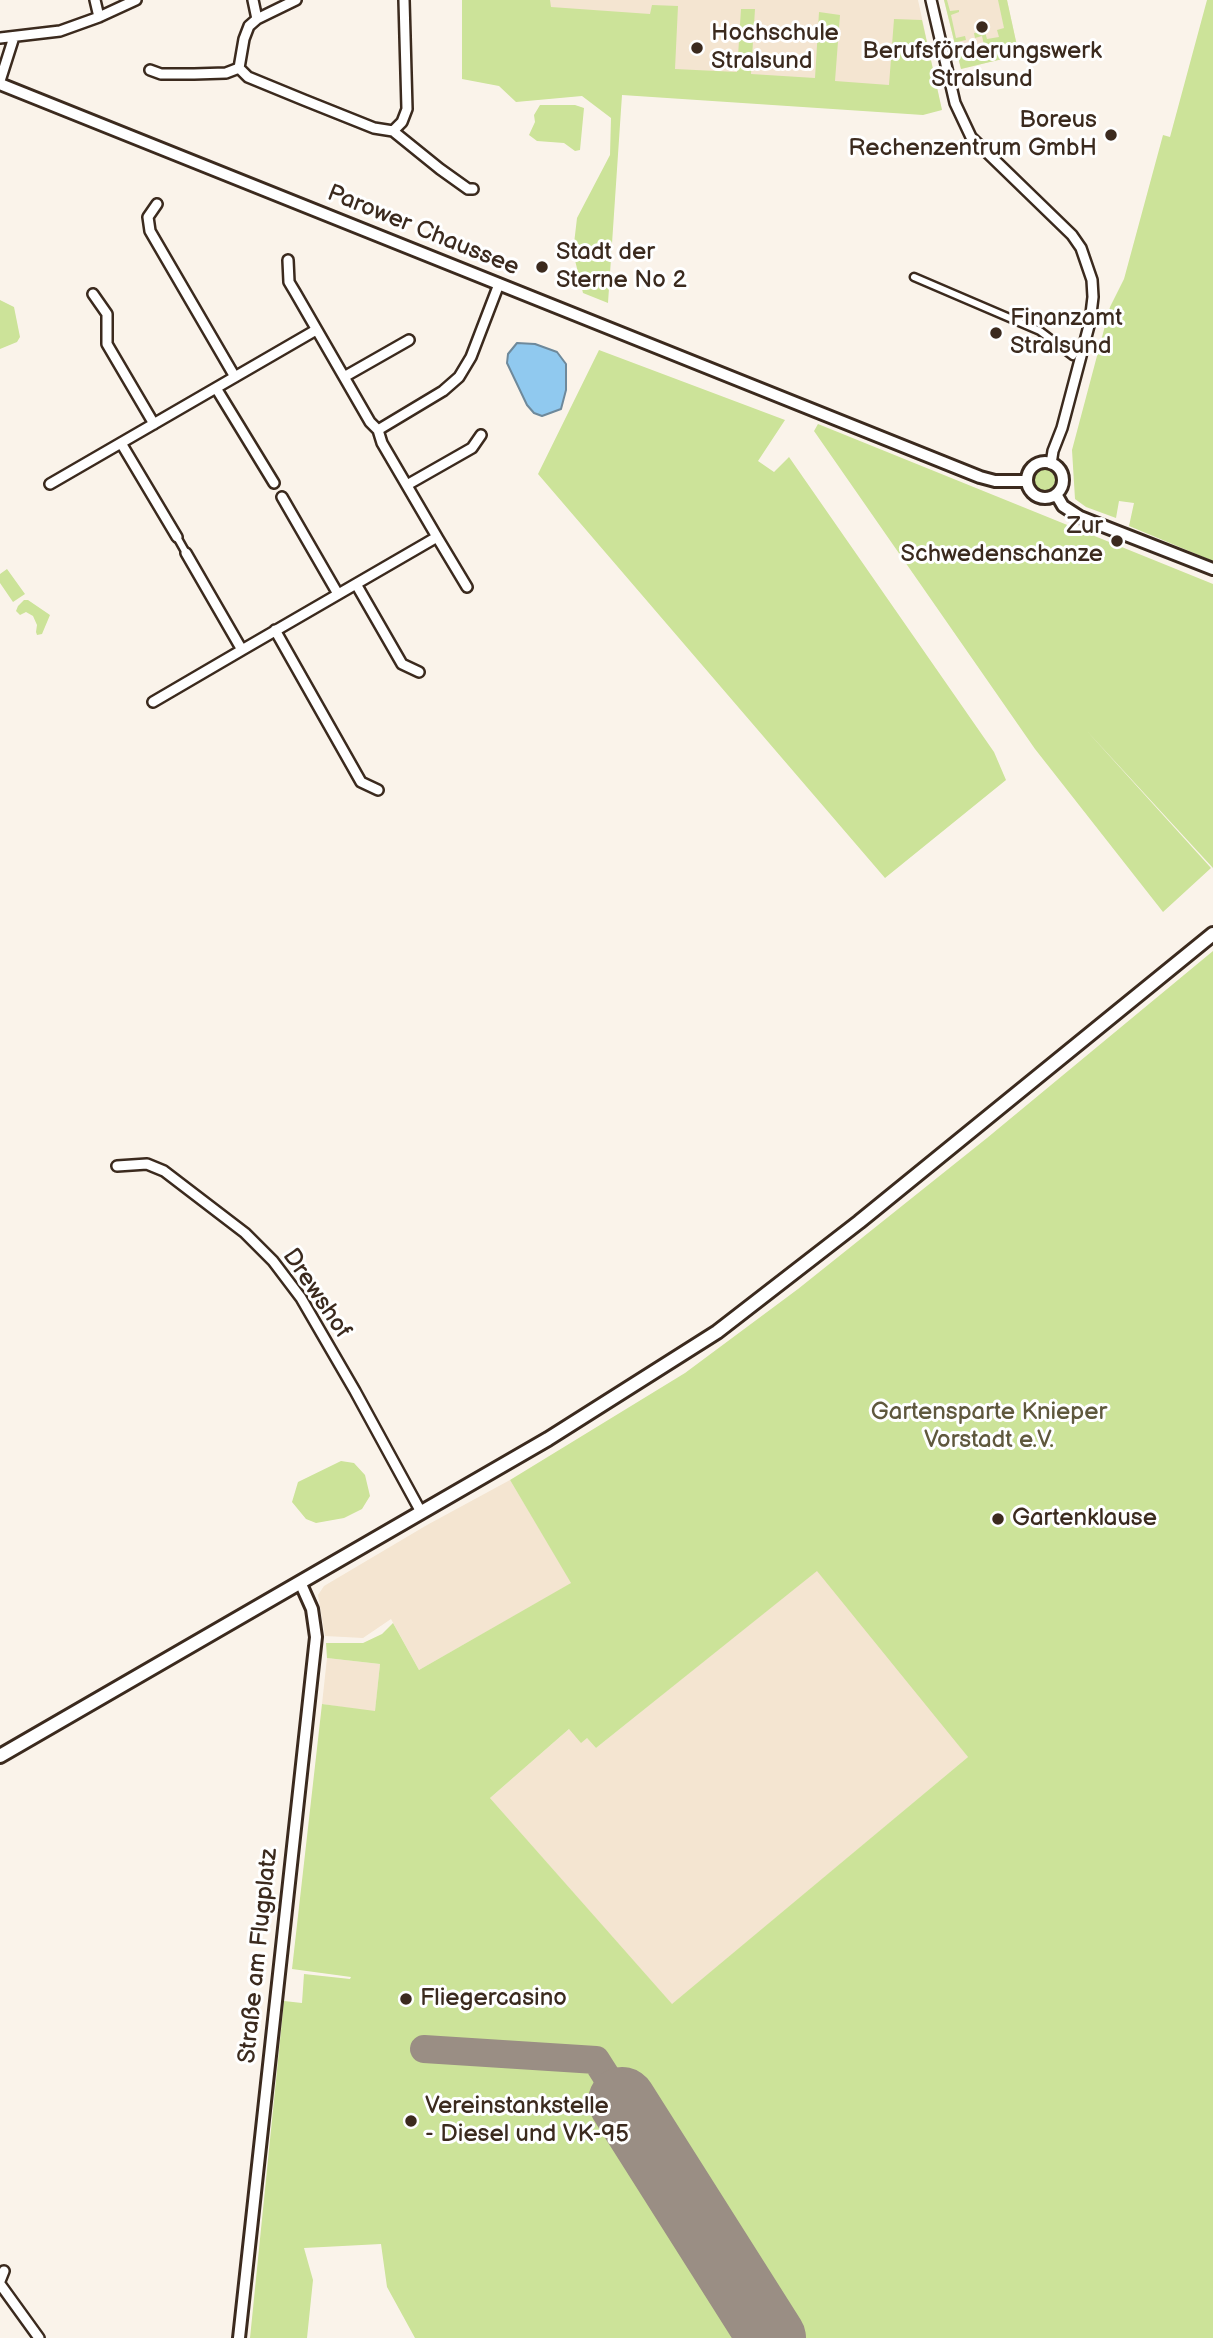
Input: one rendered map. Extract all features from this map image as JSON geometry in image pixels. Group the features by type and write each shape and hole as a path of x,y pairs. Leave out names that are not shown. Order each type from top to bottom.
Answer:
{"main road":[{"path":"0,1756 548,1439 717,1332 859,1222 1213,934"}],"street":[{"path":"95,0 99,17"},
{"path":"0,38 60,31 136,0"},
{"path":"253,0 257,19"},
{"path":"239,68 249,26 257,19 296,0"},
{"path":"393,131 402,122 407,109 404,0"},
{"path":"931,0 955,103 967,130 978,145 1072,235 1081,248 1092,280 1090,322 1051,464"},
{"path":"0,83 14,37"},
{"path":"239,68 248,77 293,96 374,128 393,131 449,176 468,189 473,189"},
{"path":"150,70 161,74 194,74 226,73 239,68"},
{"name":"Parower Chaussee","path":"0,83 979,477 995,481 1027,481 1031,491 1040,498 1056,494 1063,506 1080,517 1213,569"},
{"path":"157,204 148,217 150,231 235,377"},
{"path":"288,260 289,282 370,422 378,430 382,443 467,587"},
{"path":"914,277 1040,331 1073,356"},
{"path":"378,430 443,391 458,377 471,357 499,285"},
{"path":"93,295 107,314 107,344 154,424"},
{"path":"50,484 316,330"},
{"path":"344,377 409,340"},
{"path":"216,388 338,594"},
{"path":"407,485 472,448 481,435"},
{"path":"121,443 242,650"},
{"path":"1027,481 1035,466 1046,462 1051,464 1060,472 1062,478 1056,494"},
{"path":"153,702 437,537"},
{"path":"355,584 402,664 419,673"},
{"path":"275,630 361,782 378,790"},
{"name":"Drewshof","path":"117,1166 147,1164 164,1171 245,1233 273,1261 301,1298 421,1512"},
{"name":"Straße am Flugplatz","path":"239,2338 316,1637 312,1609 300,1582"},
{"path":"4,2271 0,2283 39,2338"}],"shaded area":[{"name":"Hochschule Stralsund","path":"465,0 918,0 942,110 466,76"},
{"name":"Berufsförderungswerk Stralsund","path":"944,0 1007,0 1019,55 961,69"},
{"path":"510,1480 572,1583 419,1670 391,1619 363,1638 325,1636 318,1595 324,1586"},
{"path":"817,1570 914,1685 968,1757 672,2005 490,1798 569,1729 587,1738 596,1748"},
{"path":"327,1658 380,1664 375,1712 322,1704"}],"green space":[{"name":"Hochschule Stralsund","path":"462,0 550,0 551,7 650,14 652,5 678,6 675,69 737,72 741,9 755,9 751,74 815,78 819,12 840,15 835,81 889,85 894,19 922,20 942,110 923,115 622,95 608,303 583,293 573,252 577,218 610,155 611,118 582,96 516,102 499,86 462,79"},
{"path":"944,0 947,0 950,11 959,10 951,15 956,38 965,36 966,40 957,42 959,51 967,50 969,56 979,54 978,46 984,45 982,36 975,38 974,33 985,32 987,39 999,37 997,30 1004,28 998,0 1007,0 1019,55 961,69"},
{"path":"1207,0 1213,0 1213,561 1129,526 1134,503 1119,501 1116,518 1086,507 1075,499 1072,450 1110,307 1124,279 1163,135 1170,137"},
{"path":"540,105 575,105 584,108 580,150 575,151 564,143 537,141 529,135 535,122 534,115"},
{"path":"0,300 14,307 20,337 17,342 0,349"},
{"path":"599,350 785,420 758,461 774,472 789,457 994,752 1006,780 885,878 538,474"},
{"path":"818,424 1213,584 1213,868 1086,730 1211,868 1163,912 1035,749 814,431"},
{"path":"1040,469 1048,469 1055,476 1055,484 1048,491 1040,491 1033,484 1033,476"},
{"path":"7,569 25,594 13,602 0,583 0,574"},
{"path":"24,600 50,615 42,634 37,635 33,616 26,612 20,615 16,611"},
{"name":"Gartensparte Knieper Vorstadt e.V.","path":"1213,951 1213,2338 415,2338 387,2287 381,2244 304,2248 313,2280 307,2338 250,2338 284,2001 302,2003 304,1974 351,1977 292,1969 322,1704 375,1711 380,1664 327,1658 326,1643 363,1643 382,1634 393,1623 419,1670 571,1583 510,1480 685,1373 798,1289 987,1138","holes":["817,1571 968,1757 672,2004 490,1798 569,1729 581,1743 587,1738 596,1748"]},
{"path":"341,1461 354,1463 365,1475 370,1496 362,1509 344,1518 316,1523 306,1519 292,1502 298,1482"}],"water":[{"path":"517,343 535,344 557,352 566,364 566,390 561,409 542,416 534,413 527,405 507,363 508,354"}],"taxiway":[{"path":"424,2049 596,2060 622,2101"}],"runway":[{"path":"622,2101 772,2338"}],"place":[{"name":"Berufsförderungswerk Stralsund","path":"982,27"},
{"name":"Hochschule Stralsund","path":"697,48"},
{"name":"Boreus Rechenzentrum GmbH","path":"1111,135"},
{"name":"Stadt der Sterne No 2","path":"542,267"},
{"name":"Finanzamt Stralsund","path":"996,333"},
{"name":"Zur Schwedenschanze","path":"1117,541"},
{"name":"Gartenklause","path":"998,1519"},
{"name":"Fliegercasino","path":"406,1999"},
{"name":"Vereinstankstelle - Diesel und VK-95","path":"411,2121"}]}
